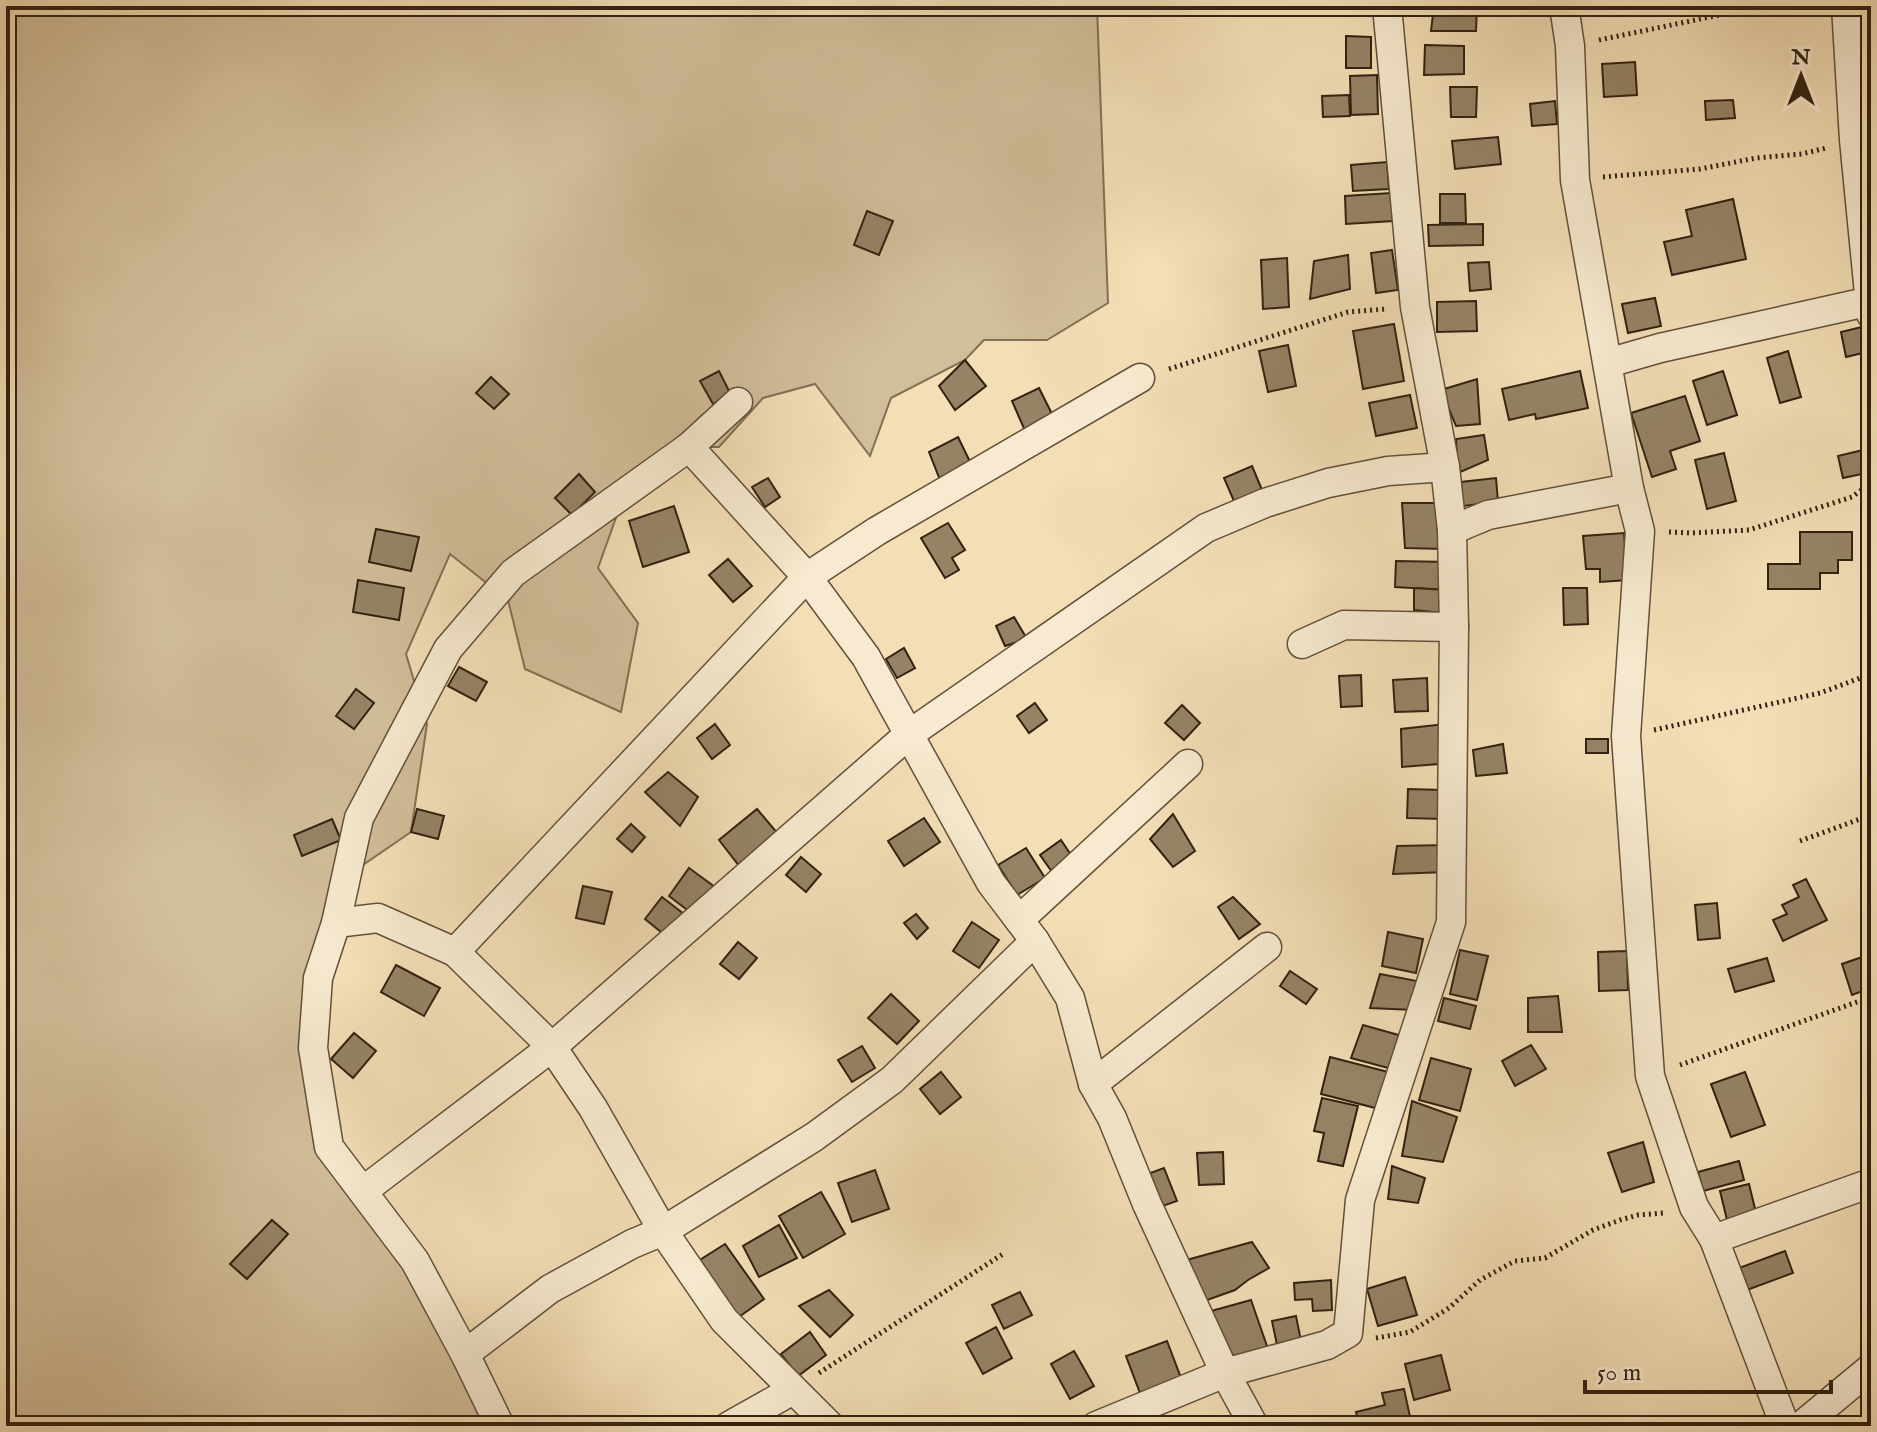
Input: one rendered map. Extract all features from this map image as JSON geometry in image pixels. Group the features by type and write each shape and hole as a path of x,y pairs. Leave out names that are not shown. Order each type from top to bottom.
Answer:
{"street":[{"path":"1096,1426 1225,1373 1327,1345 1348,1333 1360,1200 1451,922 1452,530 1445,467 1415,307 1387,6"},
{"path":"1564,6 1570,46 1575,180 1629,488 1640,531 1626,736 1650,1076 1694,1207 1714,1239 1785,1426"},
{"path":"1608,363 1660,348 1870,306 1863,139 1846,6"},
{"path":"455,952 807,577 877,531 1140,378"},
{"path":"500,1426 415,1261 329,1147 313,1048 318,978 336,923 359,818 448,649 513,573 689,447 738,402"},
{"path":"689,447 807,577 866,657 991,883 1027,930 1070,998 1093,1084 1112,1118 1147,1204 1225,1373 1254,1426"},
{"path":"363,1191 552,1047 908,735 1206,528 1265,503 1328,483 1388,471 1445,467"},
{"path":"1452,530 1488,515 1629,488"},
{"path":"1302,644 1344,625 1454,627"},
{"path":"465,1354 550,1289 632,1244 663,1231 814,1137 892,1080 1027,930 1188,764"},
{"path":"336,923 378,918 455,952 552,1047 593,1108 663,1231 724,1320 830,1426"},
{"path":"1093,1084 1267,947"},
{"path":"1714,1239 1871,1183"},
{"path":"1801,1426 1871,1368"},
{"path":"729,1426 793,1390"}],"path":[{"path":"1570,46 1763,6"},
{"path":"1575,180 1700,169 1756,158 1802,154 1863,139"},
{"path":"1140,378 1348,312 1415,307"},
{"path":"1640,531 1691,533 1749,530 1852,497 1871,483"},
{"path":"1626,736 1820,693 1871,674"},
{"path":"1800,841 1871,815"},
{"path":"1650,1076 1871,997"},
{"path":"1348,1333 1375,1338 1410,1332 1449,1308 1480,1280 1515,1261 1545,1258 1593,1230 1620,1220 1694,1207"},
{"path":"793,1390 1003,1254"}],"shaded area":[{"path":"6,6 1097,6 1108,303 1047,340 984,340 965,360 891,398 870,456 815,384 763,398 719,447 667,447 633,470 598,568 638,623 621,712 525,669 508,600 450,554 406,654 427,724 411,832 363,865 331,925 315,1148 409,1266 489,1426 6,1426"}],"building":[{"path":"1434,6 1477,6 1476,31 1431,31"},
{"path":"1346,36 1371,37 1371,68 1346,68"},
{"path":"1425,45 1464,46 1464,74 1424,75"},
{"path":"1635,62 1637,95 1604,97 1602,64"},
{"path":"1377,75 1378,114 1351,115 1350,76"},
{"path":"1450,87 1477,87 1476,117 1451,117"},
{"path":"1349,95 1350,116 1323,117 1322,96"},
{"path":"1733,100 1735,118 1706,120 1705,101"},
{"path":"1555,101 1557,124 1532,126 1530,104"},
{"path":"1498,137 1501,164 1455,169 1452,141"},
{"path":"1387,162 1389,189 1353,191 1351,165"},
{"path":"1391,193 1393,221 1346,224 1345,196"},
{"path":"1440,194 1465,194 1466,223 1440,223"},
{"path":"1733,199 1746,259 1672,275 1664,242 1692,236 1686,210"},
{"path":"867,211 893,221 879,255 854,245"},
{"path":"1483,224 1483,245 1429,246 1428,225"},
{"path":"1392,250 1398,290 1376,293 1371,253"},
{"path":"1348,255 1350,289 1310,299 1314,261"},
{"path":"1287,258 1289,307 1263,309 1261,260"},
{"path":"1489,262 1491,289 1470,291 1468,263"},
{"path":"1655,298 1661,326 1628,333 1622,304"},
{"path":"1476,301 1477,331 1437,332 1437,302"},
{"path":"1394,324 1404,381 1363,389 1353,331"},
{"path":"1862,327 1867,352 1846,357 1841,332"},
{"path":"1288,345 1296,386 1268,392 1259,351"},
{"path":"1788,351 1801,397 1780,403 1767,358"},
{"path":"965,360 986,386 955,410 939,386"},
{"path":"719,371 731,395 713,404 700,381"},
{"path":"1580,371 1588,408 1536,419 1535,414 1509,420 1502,389"},
{"path":"1723,371 1737,415 1707,425 1693,381"},
{"path":"491,377 509,394 494,409 476,393"},
{"path":"1477,379 1480,424 1456,426 1441,390"},
{"path":"1039,388 1052,414 1026,433 1012,401"},
{"path":"1410,395 1417,428 1376,436 1369,403"},
{"path":"1685,396 1700,441 1670,451 1676,469 1652,477 1631,413"},
{"path":"1484,435 1488,460 1458,473 1456,439"},
{"path":"958,437 974,470 942,485 929,452"},
{"path":"1871,448 1871,472 1843,478 1838,456"},
{"path":"1724,453 1736,501 1707,509 1695,460"},
{"path":"1252,466 1265,497 1237,508 1224,478"},
{"path":"579,474 595,492 572,515 555,498"},
{"path":"768,478 780,497 765,507 752,487"},
{"path":"1496,478 1498,502 1463,506 1461,482"},
{"path":"1402,503 1445,503 1444,549 1405,548"},
{"path":"674,506 689,552 643,567 629,521"},
{"path":"948,523 965,550 952,558 959,570 945,578 921,538"},
{"path":"376,529 419,537 411,571 369,562"},
{"path":"1800,532 1852,532 1852,560 1838,560 1838,573 1820,573 1820,589 1768,589 1768,564 1800,564"},
{"path":"1624,533 1628,580 1600,582 1600,569 1586,569 1583,536"},
{"path":"728,559 752,586 733,602 709,575"},
{"path":"1396,561 1450,562 1447,590 1395,587"},
{"path":"358,580 404,588 399,620 353,612"},
{"path":"1414,588 1447,590 1443,613 1414,610"},
{"path":"1563,588 1587,588 1588,624 1564,625"},
{"path":"1014,617 1027,639 1005,646 996,626"},
{"path":"904,648 915,668 897,678 886,659"},
{"path":"459,667 487,682 476,701 448,686"},
{"path":"1361,675 1362,706 1341,707 1339,676"},
{"path":"1427,678 1428,711 1395,712 1393,680"},
{"path":"356,689 374,703 354,729 336,716"},
{"path":"1035,703 1047,720 1029,733 1017,716"},
{"path":"1182,705 1200,723 1184,740 1165,723"},
{"path":"715,724 730,745 712,759 697,738"},
{"path":"1445,724 1451,763 1402,767 1401,729"},
{"path":"1586,739 1608,739 1608,753 1586,753"},
{"path":"1503,744 1507,773 1476,776 1473,750"},
{"path":"668,772 698,797 680,826 645,792"},
{"path":"1408,789 1443,790 1443,819 1407,818"},
{"path":"417,809 444,816 438,839 411,832"},
{"path":"757,809 779,835 740,867 719,840"},
{"path":"1173,814 1195,851 1173,867 1150,839"},
{"path":"924,818 940,842 904,866 888,841"},
{"path":"332,819 341,840 302,856 294,835"},
{"path":"631,824 645,837 632,852 617,839"},
{"path":"1061,840 1073,858 1052,872 1040,855"},
{"path":"1447,845 1447,872 1393,874 1397,846"},
{"path":"1026,848 1045,878 1017,895 998,865"},
{"path":"801,857 821,874 806,892 786,875"},
{"path":"689,868 719,890 698,918 669,896"},
{"path":"1806,879 1827,920 1783,941 1773,920 1787,914 1782,905 1799,897 1793,885"},
{"path":"583,886 612,892 604,924 576,918"},
{"path":"662,897 689,918 671,940 645,919"},
{"path":"1233,897 1260,924 1239,939 1218,907"},
{"path":"1717,903 1720,938 1698,940 1695,905"},
{"path":"916,914 928,928 917,939 904,923"},
{"path":"972,922 999,940 979,968 953,951"},
{"path":"1388,932 1423,939 1416,973 1382,966"},
{"path":"738,942 757,958 739,979 720,964"},
{"path":"1460,950 1488,956 1477,1000 1450,994"},
{"path":"1627,951 1628,990 1599,991 1598,952"},
{"path":"1871,954 1871,988 1852,995 1842,964"},
{"path":"1767,958 1774,981 1735,992 1728,969"},
{"path":"396,965 440,988 424,1016 381,992"},
{"path":"1290,971 1317,989 1306,1004 1280,986"},
{"path":"1380,974 1422,982 1414,1010 1370,1008"},
{"path":"891,994 919,1021 897,1044 868,1018"},
{"path":"1558,996 1562,1032 1528,1032 1528,998"},
{"path":"1444,998 1476,1006 1470,1029 1438,1021"},
{"path":"1363,1025 1402,1036 1392,1069 1351,1058"},
{"path":"354,1033 376,1051 353,1078 331,1059"},
{"path":"1531,1045 1546,1069 1515,1086 1502,1061"},
{"path":"862,1046 875,1068 852,1082 838,1060"},
{"path":"1330,1057 1392,1073 1383,1110 1321,1094"},
{"path":"1431,1058 1471,1069 1460,1111 1419,1100"},
{"path":"941,1072 961,1097 940,1114 920,1089"},
{"path":"1745,1072 1765,1125 1731,1137 1711,1084"},
{"path":"1322,1098 1358,1106 1343,1166 1318,1161 1324,1133 1314,1131"},
{"path":"1412,1101 1457,1117 1443,1162 1402,1156"},
{"path":"1643,1142 1654,1182 1622,1192 1608,1153"},
{"path":"1223,1152 1224,1184 1199,1185 1197,1153"},
{"path":"1739,1161 1744,1180 1703,1191 1698,1172"},
{"path":"1392,1166 1425,1178 1418,1203 1388,1199"},
{"path":"1164,1168 1177,1201 1154,1209 1142,1176"},
{"path":"875,1170 889,1209 852,1222 838,1183"},
{"path":"1749,1184 1756,1213 1727,1220 1720,1191"},
{"path":"821,1192 845,1234 803,1258 779,1216"},
{"path":"272,1220 288,1234 247,1279 230,1264"},
{"path":"779,1225 797,1258 759,1277 743,1246"},
{"path":"1252,1242 1269,1268 1235,1290 1196,1304 1183,1261"},
{"path":"725,1244 764,1299 739,1317 695,1263"},
{"path":"1785,1251 1793,1273 1747,1290 1739,1268"},
{"path":"1405,1277 1417,1315 1378,1326 1367,1289"},
{"path":"1331,1280 1332,1310 1313,1311 1312,1299 1295,1300 1294,1283"},
{"path":"829,1290 853,1315 830,1337 799,1306"},
{"path":"1020,1292 1032,1315 1004,1329 992,1305"},
{"path":"1251,1300 1268,1349 1219,1360 1204,1313"},
{"path":"1296,1316 1301,1341 1277,1345 1272,1321"},
{"path":"996,1327 1012,1358 983,1374 966,1343"},
{"path":"810,1332 826,1355 798,1376 781,1354"},
{"path":"1167,1341 1181,1378 1140,1393 1126,1356"},
{"path":"1074,1351 1094,1386 1070,1399 1051,1364"},
{"path":"1441,1355 1450,1390 1414,1400 1405,1364"},
{"path":"1404,1389 1412,1426 1359,1426 1356,1412 1385,1405 1382,1393"}]}
